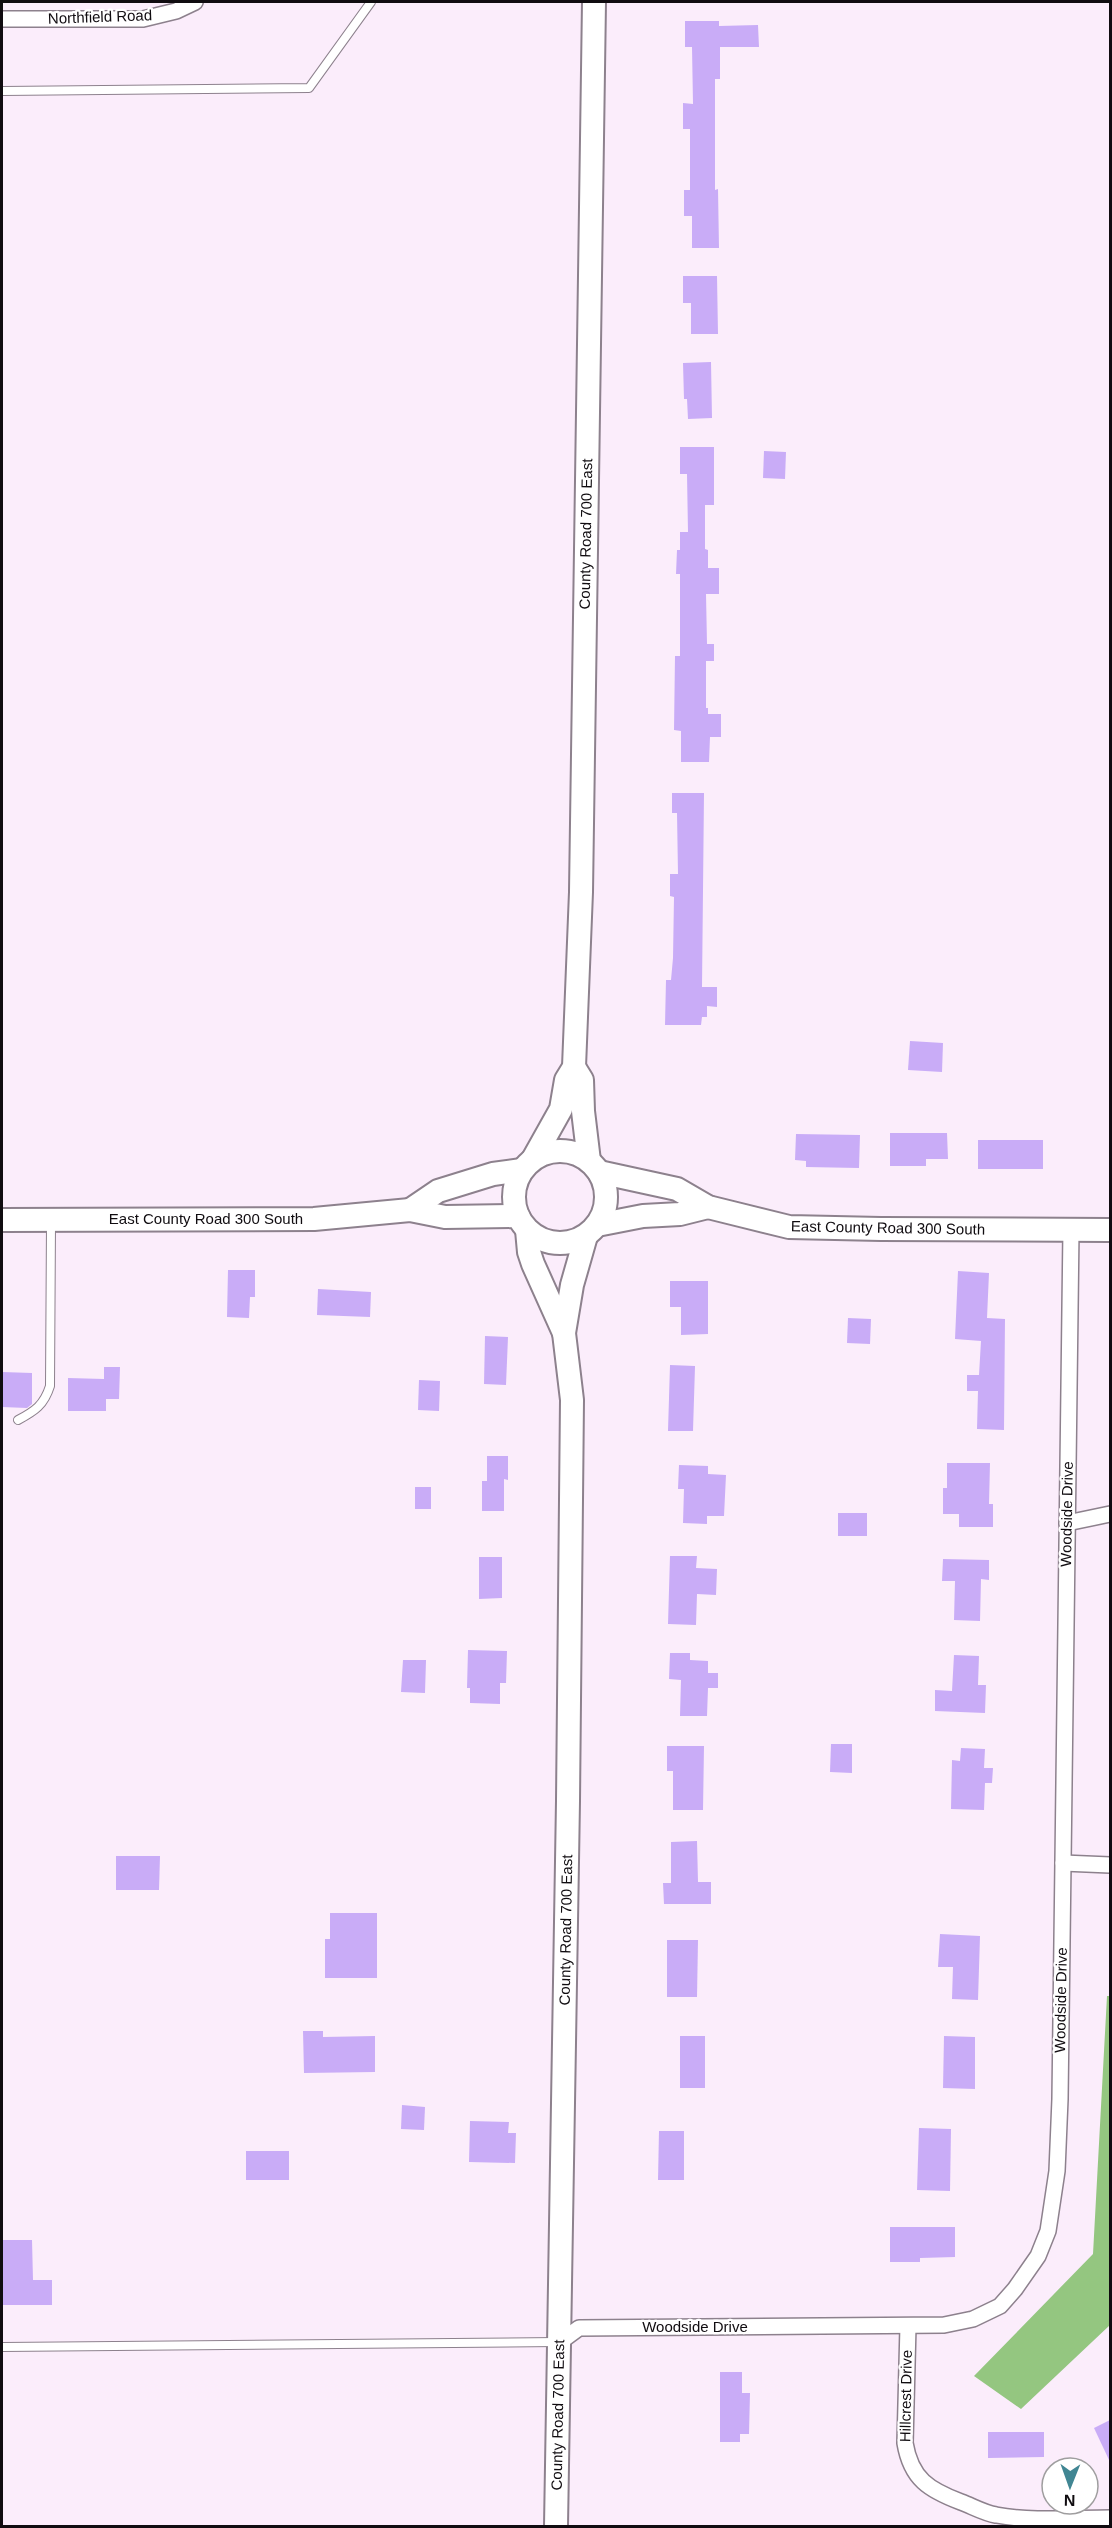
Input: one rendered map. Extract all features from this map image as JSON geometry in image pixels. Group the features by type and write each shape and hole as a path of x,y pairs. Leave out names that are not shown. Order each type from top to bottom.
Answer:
{"main road":[{"name":"County Road 700 East","path":"528,1165 561,1109 566,1080 574,1067 581,892 594,2"},
{"name":"County Road 700 East","path":"574,1067 582,1080 583,1111 594,1166"},
{"path":"562,1151 577,1154 594,1166 605,1185 607,1199 604,1214 591,1231 571,1242 555,1244 540,1239 522,1223 514,1201 515,1185 528,1165 548,1152 562,1151"},
{"name":"East County Road 300 South","path":"410,1210 438,1191 528,1165"},
{"name":"East County Road 300 South","path":"594,1166 678,1189 708,1207 789,1227 1110,1230"},
{"name":"East County Road 300 South","path":"591,1231 643,1216 680,1214 708,1207"},
{"name":"East County Road 300 South","path":"2,1220 314,1219 410,1210 446,1216 522,1223"},
{"name":"County Road 700 East","path":"522,1223 533,1264 564,1333"},
{"name":"County Road 700 East","path":"556,2526 572,1400 564,1333 572,1285 591,1231"}],"street":[{"name":"Northfield Road","path":"2,19 143,19 176,11 195,2"},
{"name":"Woodside Drive","path":"560,2342 579,2328 944,2325 973,2319 1000,2306 1016,2289 1038,2256 1048,2231 1057,2171 1060,2111 1071,1230"},
{"path":"1066,1523 1110,1514"},
{"path":"1063,1863 1110,1865"},
{"name":"Hillcrest Drive","path":"908,2325 904,2444 907,2460 924,2484 942,2495 995,2515 1028,2518 1110,2518"}],"lane":[{"path":"2,91 309,88 371,2"},
{"path":"18,1420 36,1410 45,1400 50,1386 51,1219"},
{"path":"2,2347 560,2342"}],"green space":[{"path":"1107,1996 1110,1996 1110,2325 1021,2409 974,2376 1093,2254"}],"building":[{"path":"685,21 719,21 719,26 758,25 759,47 720,47 720,79 715,79 715,190 718,189 719,248 692,248 692,216 684,216 684,190 690,190 690,129 683,129 683,103 693,104 692,47 685,47"},
{"path":"683,276 717,276 718,334 691,334 691,303 683,303"},
{"path":"711,362 712,418 688,419 687,399 684,399 683,363"},
{"path":"680,447 714,447 714,505 705,505 705,549 708,550 708,568 719,568 719,594 706,594 707,644 714,644 714,661 706,661 706,708 708,708 708,714 721,714 721,737 710,737 709,762 681,762 681,731 674,730 675,656 680,656 680,574 676,574 677,550 680,550 680,532 688,532 687,474 680,474"},
{"path":"764,451 786,452 785,479 763,478"},
{"path":"672,793 704,793 702,987 717,987 717,1007 707,1006 707,1017 702,1017 701,1025 665,1025 666,980 671,980 673,958 674,897 670,896 670,874 678,874 677,813 672,813"},
{"path":"910,1041 943,1043 942,1072 908,1070"},
{"path":"890,1133 947,1133 948,1159 926,1159 926,1166 890,1166"},
{"path":"796,1134 860,1135 859,1168 806,1167 806,1161 795,1160"},
{"path":"978,1140 1043,1140 1043,1169 978,1169"},
{"path":"228,1270 255,1270 255,1297 250,1297 249,1318 227,1317"},
{"path":"958,1271 989,1273 987,1318 1005,1319 1004,1430 977,1429 978,1391 967,1391 967,1375 979,1375 981,1341 955,1339"},
{"path":"670,1281 708,1281 708,1334 681,1335 681,1307 670,1307"},
{"path":"318,1289 371,1292 370,1317 317,1315"},
{"path":"848,1318 871,1319 870,1344 847,1343"},
{"path":"485,1336 508,1337 506,1385 484,1384"},
{"path":"670,1365 695,1366 693,1431 668,1431"},
{"path":"104,1367 120,1367 119,1399 106,1399 106,1411 68,1411 68,1378 104,1379"},
{"path":"2,1372 32,1373 32,1404 27,1408 2,1407"},
{"path":"419,1380 440,1381 439,1411 418,1410"},
{"path":"487,1456 508,1456 508,1480 504,1479 504,1511 482,1511 482,1481 487,1481"},
{"path":"947,1463 990,1463 989,1504 993,1504 993,1527 959,1527 959,1514 943,1514 943,1488 947,1488"},
{"path":"679,1465 708,1466 708,1474 726,1475 724,1516 707,1516 707,1524 683,1523 684,1489 678,1489"},
{"path":"415,1487 431,1487 431,1509 415,1509"},
{"path":"838,1513 867,1513 867,1536 838,1536"},
{"path":"670,1556 697,1556 696,1568 717,1569 716,1595 697,1594 696,1625 668,1624"},
{"path":"479,1557 502,1557 502,1598 479,1599"},
{"path":"943,1559 989,1560 989,1580 981,1579 980,1621 954,1620 955,1581 942,1581"},
{"path":"468,1650 507,1651 506,1683 500,1683 500,1704 470,1703 470,1688 467,1688"},
{"path":"670,1653 690,1653 690,1660 708,1661 708,1673 718,1673 718,1688 708,1688 707,1716 680,1716 681,1680 669,1679"},
{"path":"954,1655 979,1656 978,1685 986,1685 985,1713 935,1711 935,1690 952,1691"},
{"path":"403,1660 426,1660 425,1693 401,1692"},
{"path":"831,1744 852,1744 852,1773 830,1772"},
{"path":"667,1746 704,1746 703,1810 673,1810 673,1771 667,1771"},
{"path":"961,1748 985,1749 984,1768 993,1768 992,1783 985,1783 984,1810 951,1809 952,1760 960,1761"},
{"path":"697,1841 698,1882 711,1882 711,1904 664,1904 663,1883 671,1883 671,1842"},
{"path":"116,1856 160,1856 159,1890 116,1890"},
{"path":"330,1913 377,1913 377,1978 325,1978 325,1939 330,1939"},
{"path":"940,1934 980,1936 978,2000 952,1999 953,1967 938,1967"},
{"path":"667,1940 698,1940 697,1997 667,1997"},
{"path":"303,2031 323,2031 323,2037 375,2036 375,2072 304,2073"},
{"path":"680,2036 705,2036 705,2088 680,2088"},
{"path":"944,2036 975,2037 975,2089 943,2088"},
{"path":"402,2105 425,2107 424,2130 401,2129"},
{"path":"470,2121 509,2122 508,2133 516,2133 515,2163 469,2162"},
{"path":"919,2128 951,2129 950,2191 917,2190"},
{"path":"659,2131 684,2131 684,2180 658,2180"},
{"path":"246,2151 289,2151 289,2180 246,2180"},
{"path":"890,2227 955,2227 955,2257 920,2258 920,2262 890,2262"},
{"path":"2,2240 32,2240 33,2280 52,2280 52,2305 2,2305"},
{"path":"720,2372 742,2372 742,2393 750,2393 749,2434 740,2434 740,2442 720,2442"},
{"path":"1110,2420 1110,2462 1094,2428"},
{"path":"988,2432 1044,2432 1044,2456 988,2458"}]}
